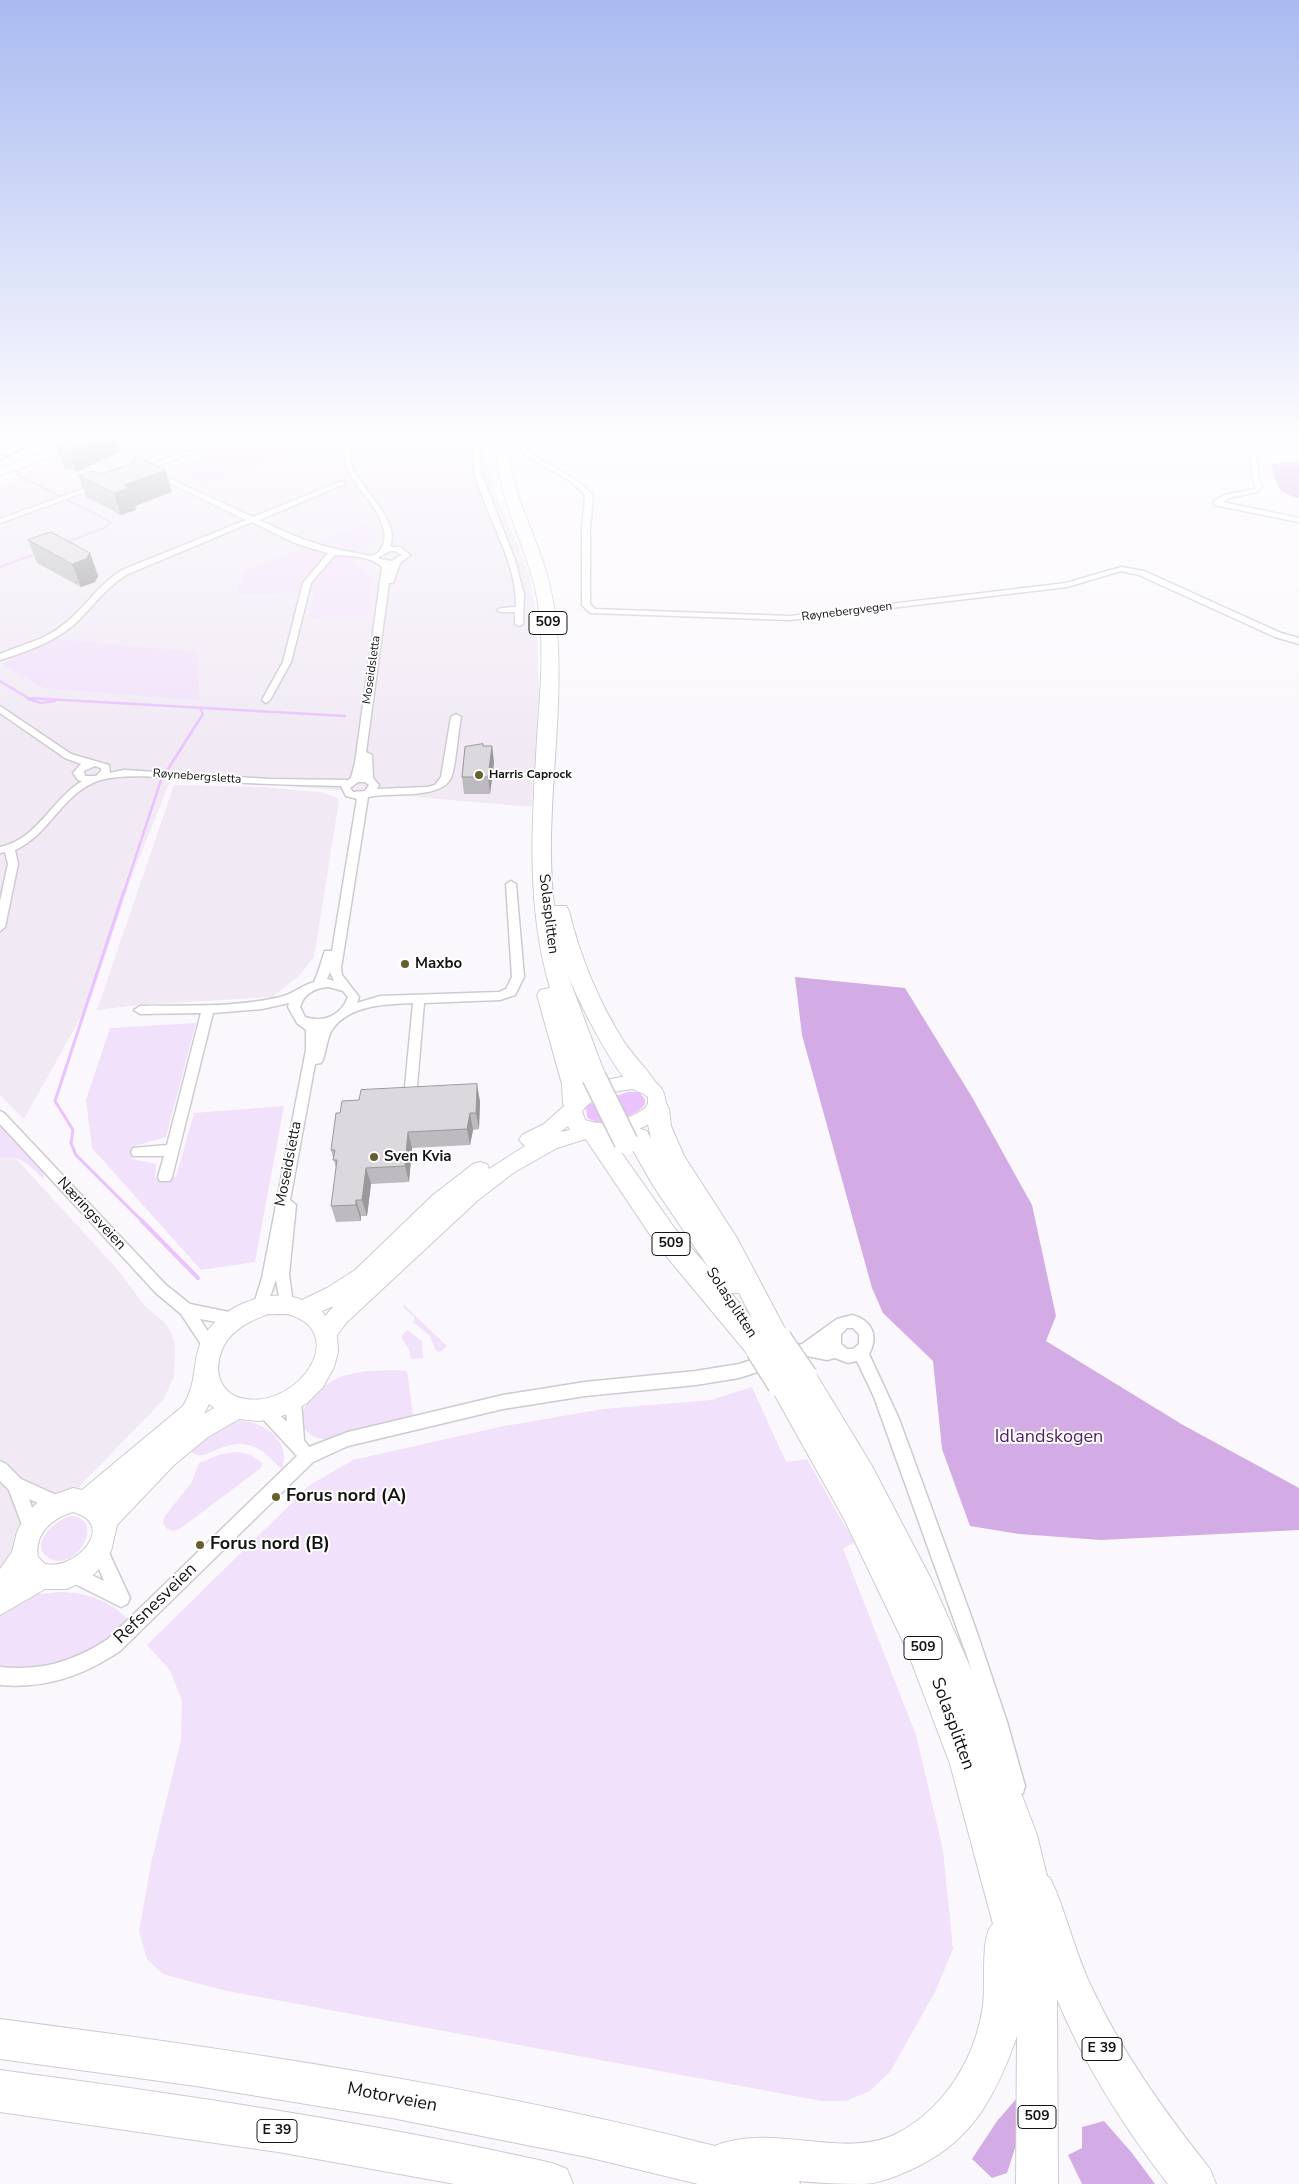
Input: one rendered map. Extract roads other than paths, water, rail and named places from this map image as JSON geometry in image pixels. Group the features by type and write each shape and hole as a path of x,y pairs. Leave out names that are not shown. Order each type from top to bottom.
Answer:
{"highway":[{"name":"Solasplitten","path":"526,537 538,570 548,623 549,668 542,853 543,902 552,957 565,1002 653,1187 769,1344"},
{"name":"Solasplitten","path":"534,537 546,569 556,623 558,669 550,835 552,893 564,956 576,1002 600,1075"},
{"name":"509","path":"542,853 537,862 537,922 540,949 550,1005 573,1079 573,1108"},
{"name":"509","path":"552,893 558,901 564,933 571,954 600,1017 619,1052 645,1084"},
{"name":"509","path":"657,1109 659,1129 666,1144 727,1245 769,1344 792,1381"},
{"name":"509","path":"590,1131 666,1237 769,1344"},
{"name":"Solasplitten","path":"792,1381 882,1514 943,1639 983,1736 1015,1860 1031,1936 1037,1980 1037,2177"},
{"name":"Solasplitten","path":"792,1381 883,1561 920,1640 956,1729 972,1777 1015,1860"},
{"path":"704,2164 790,2159 836,2165 877,2161 893,2157 916,2146 953,2118 970,2097 991,2056 1002,2009 1015,1860"},
{"name":"E 39","path":"1015,1860 1040,1898 1063,1968 1091,2028 1132,2100 1195,2184"},
{"name":"Motorveien","path":"0,2039 158,2059 402,2099 704,2164 779,2184"},
{"name":"E 39","path":"0,2092 260,2128 386,2150 552,2184"}],"street":[{"path":"0,657 65,628 79,616 103,586 116,576 209,537"},
{"path":"289,537 333,552 380,556 397,562"},
{"name":"Moseidsletta","path":"349,990 337,976 335,968 360,787 360,763 386,576 386,567 380,556 388,537"},
{"name":"Moseidsletta","path":"319,984 327,967 352,812 366,763 391,576 397,562 406,555 398,549 394,537"},
{"path":"502,537 511,560 520,595 519,624"},
{"name":"Røynebergvegen","path":"586,537 586,605 593,611 790,618 1067,585 1121,569 1141,573 1284,638 1299,641"},
{"path":"380,556 398,549"},
{"path":"266,700 287,662 307,582 333,552"},
{"path":"501,610 519,609"},
{"path":"0,709 68,756 90,764"},
{"name":"Røynebergsletta","path":"100,774 124,773 270,782 334,789 360,787 415,791 433,789 443,783 446,778 456,717"},
{"path":"68,756 78,775 84,779 100,774"},
{"path":"72,792 81,768 98,763 100,774"},
{"path":"0,928 13,864 5,849 33,834 72,792 100,774"},
{"path":"256,1006 294,1012 306,1022 323,1024 332,1022 350,1010 380,1000 500,996 510,992 518,977 511,884"},
{"path":"140,1010 256,1006 298,996 311,986 319,984 338,984 349,990 380,1000"},
{"path":"349,990 353,1004 350,1010"},
{"path":"294,1012 298,996"},
{"path":"410,1098 419,998"},
{"path":"165,1177 208,1008"},
{"name":"Moseidsletta","path":"260,1307 269,1278 312,1050 312,1029 306,1022"},
{"name":"Moseidsletta","path":"295,1307 282,1274 290,1200 319,1050 325,1031 332,1022"},
{"path":"534,1137 554,1121 566,1102 568,1080 564,1053"},
{"path":"88,1501 191,1414 200,1399 211,1347 224,1327 234,1319 260,1307 295,1307 349,1286 378,1263 457,1187 504,1153 551,1129 588,1094 625,1083 645,1084 657,1094 657,1109 642,1119 609,1130 590,1131 558,1140 532,1152 490,1178 467,1196 405,1257 340,1314 326,1334"},
{"path":"573,1108 576,1125 590,1131"},
{"name":"Næringsveien","path":"0,1116 161,1290 186,1310 211,1347"},
{"path":"138,1152 172,1150"},
{"path":"206,1376 213,1392 228,1405 237,1409 264,1410 294,1400 310,1386 323,1366 327,1355 326,1334 318,1320 295,1307"},
{"name":"Næringsveien","path":"186,1310 234,1319"},
{"path":"807,1349 836,1326 848,1322 860,1326 868,1339 866,1348 861,1353 850,1355 839,1351 833,1344 832,1331"},
{"path":"807,1349 827,1353 839,1351"},
{"name":"Refsnesveien","path":"0,1676 30,1678 67,1671 85,1664 114,1645 142,1620 307,1457 348,1438 461,1411 576,1390 719,1375 739,1371 807,1349"},
{"path":"861,1353 892,1422 989,1690 1020,1800 1015,1860"},
{"path":"294,1400 296,1442"},
{"path":"106,1520 136,1486 202,1425 237,1409"},
{"path":"264,1410 296,1442 307,1457"},
{"path":"0,1469 15,1486 31,1527"},
{"path":"15,1486 57,1504"},
{"path":"73,1500 88,1501 99,1508 106,1520 106,1534 99,1550 88,1564 73,1574 56,1578 41,1577 30,1569 24,1557 25,1542 31,1527 43,1514 57,1504 73,1500"},
{"path":"73,1574 121,1598 99,1550"},
{"path":"0,1590 24,1557"},
{"path":"0,1602 41,1577"}],"waterway":[{"path":"66,542 80,537"},
{"path":"0,567 37,553"},
{"path":"0,681 28,698 345,716"},
{"path":"28,699 41,703 55,701"},
{"path":"124,892 161,780 203,714 200,708"},
{"path":"124,891 55,1101 73,1130 71,1143 76,1155 141,1220"},
{"path":"141,1220 198,1278"}],"place":[{"name":"Harris Caprock","path":"479,775"},
{"name":"Maxbo","path":"405,964"},
{"name":"Sven Kvia","path":"374,1157"},
{"name":"Forus nord (A)","path":"276,1497"},
{"name":"Forus nord (B)","path":"200,1545"}],"park label":[{"name":"Idlandskogen","path":"1049,1438"}]}
